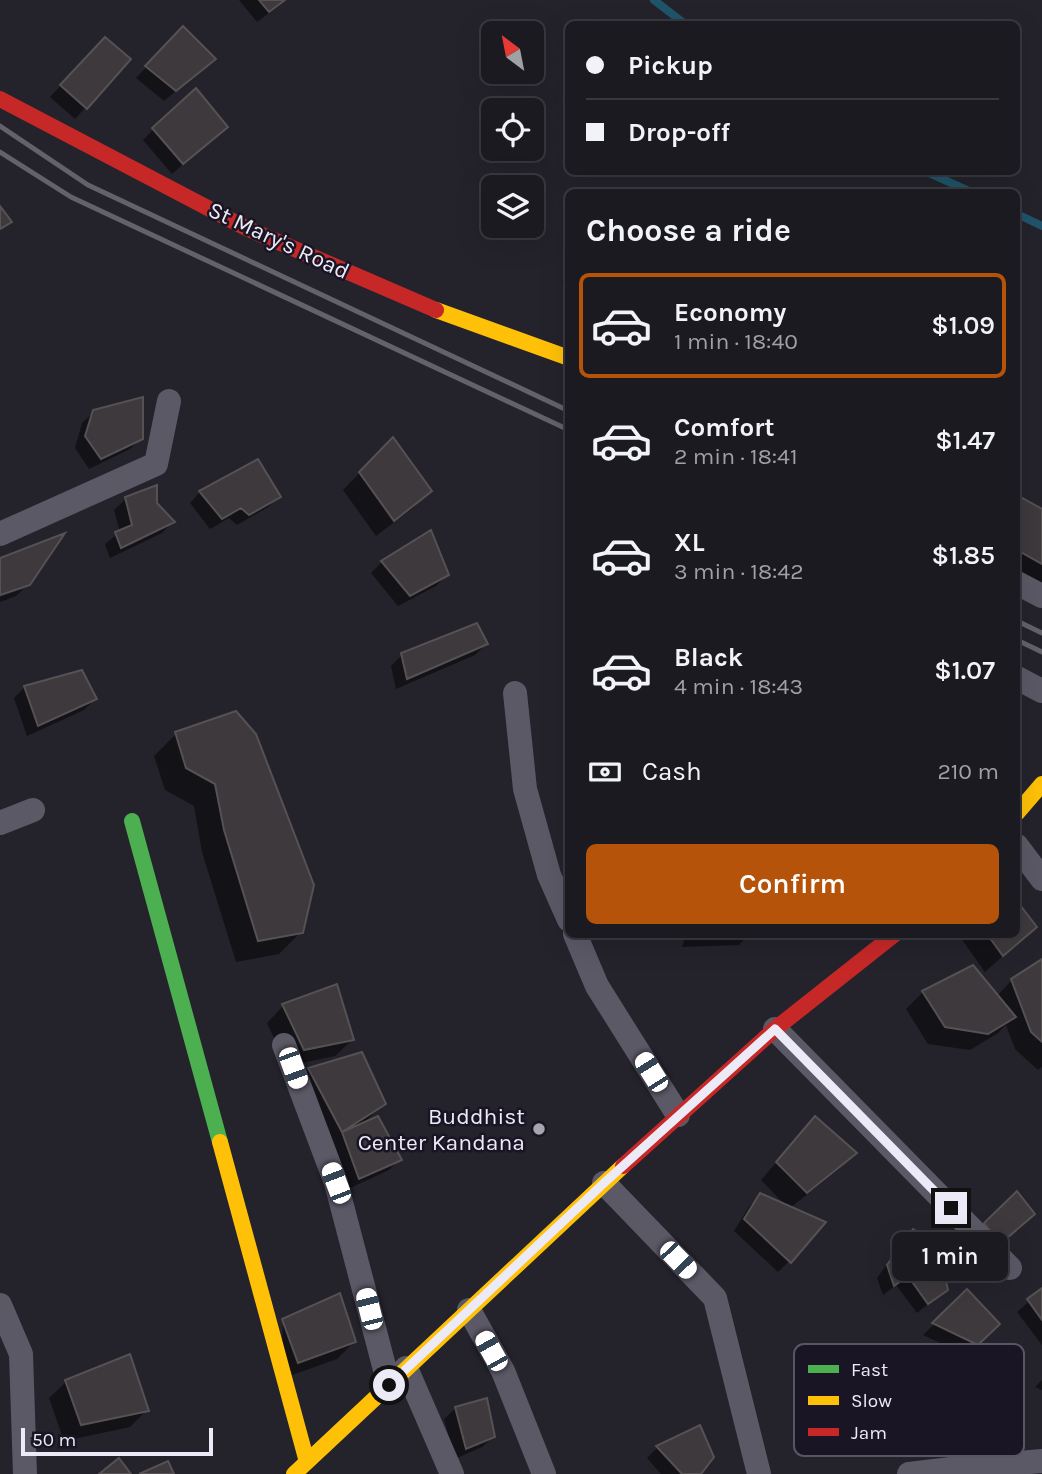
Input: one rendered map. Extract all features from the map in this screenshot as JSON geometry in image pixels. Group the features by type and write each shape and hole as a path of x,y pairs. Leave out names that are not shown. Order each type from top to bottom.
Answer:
{"street":[{"name":"St Mary's Road","path":"0,99 246,228 434,309 565,357"},
{"path":"0,534 156,464 169,401"},
{"path":"1020,585 1042,596"},
{"path":"1020,680 1042,691"},
{"path":"515,693 525,789 549,875 565,911"},
{"path":"1020,810 1042,784"},
{"path":"0,824 33,810"},
{"path":"132,821 315,1455 331,1474"},
{"path":"1020,850 1042,879"},
{"path":"577,938 597,986 678,1115"},
{"path":"294,1474 678,1115 775,1029 890,938"},
{"path":"775,1029 1010,1268"},
{"path":"284,1045 336,1183 397,1376 452,1474"},
{"path":"604,1183 715,1298 759,1474"},
{"path":"0,1305 21,1354 26,1474"},
{"path":"469,1310 502,1371 544,1474"},
{"path":"909,1474 1042,1461"}],"building":[{"path":"259,0 285,0 269,12"},
{"path":"183,26 216,59 176,91 145,66"},
{"path":"105,37 131,59 87,109 60,85"},
{"path":"196,88 228,127 183,164 152,128"},
{"path":"0,206 12,222 0,229"},
{"path":"143,397 143,439 101,459 85,436 93,410"},
{"path":"393,437 432,491 394,521 359,472"},
{"path":"258,459 281,497 249,515 241,508 222,519 199,491"},
{"path":"157,485 157,503 175,522 121,548 115,532 132,525 125,497"},
{"path":"1020,497 1042,509 1042,564 1020,552"},
{"path":"431,530 449,575 410,596 381,561"},
{"path":"65,533 30,585 0,595 0,558"},
{"path":"477,623 488,644 407,679 401,653"},
{"path":"82,670 97,699 38,726 24,686"},
{"path":"236,711 256,734 314,885 303,933 258,941 224,830 215,784 186,768 175,732"},
{"path":"1020,905 1037,927 1003,956 990,938 1020,938"},
{"path":"1042,959 1042,1042 1031,1032 1011,979"},
{"path":"973,965 1016,1017 988,1034 945,1027 922,991"},
{"path":"337,984 354,1040 304,1050 282,1004"},
{"path":"362,1052 386,1104 342,1132 308,1068"},
{"path":"378,1116 402,1160 359,1179 342,1132"},
{"path":"815,1116 857,1153 807,1193 776,1162"},
{"path":"1017,1191 1035,1214 1000,1244 984,1223"},
{"path":"760,1193 826,1222 791,1263 744,1219"},
{"path":"913,1229 938,1244 948,1290 928,1304 908,1276 894,1286 887,1265"},
{"path":"1042,1288 1042,1320 1027,1299"},
{"path":"967,1289 1000,1324 976,1344 932,1323"},
{"path":"340,1293 356,1342 298,1363 282,1319"},
{"path":"130,1354 149,1411 81,1425 65,1380"},
{"path":"487,1398 495,1437 466,1449 455,1407"},
{"path":"700,1425 714,1457 701,1474 682,1474 656,1446"},
{"path":"119,1458 131,1474 99,1474"},
{"path":"168,1461 174,1474 139,1474"}],"waterway":[{"path":"654,0 681,21"},
{"path":"934,175 964,189"},
{"path":"1020,215 1042,226"}],"railway":[{"path":"0,126 88,185 565,409"},
{"path":"0,152 71,197 565,428"},
{"path":"1020,622 1042,633"},
{"path":"1020,641 1042,652"}],"traffic: fast":[{"path":"132,821 220,1142"}],"traffic: slow":[{"path":"436,310 565,357"},
{"path":"1020,810 1042,784"},
{"path":"220,1142 307,1462"},
{"path":"294,1474 623,1166"}],"traffic: jam":[{"path":"0,99 246,228 436,310"},
{"path":"623,1166 775,1029 890,938"}],"place":[{"name":"Buddhist Center Kandana","path":"539,1129"}],"route":[{"path":"389,1385 604,1183 775,1029 951,1208"}]}
